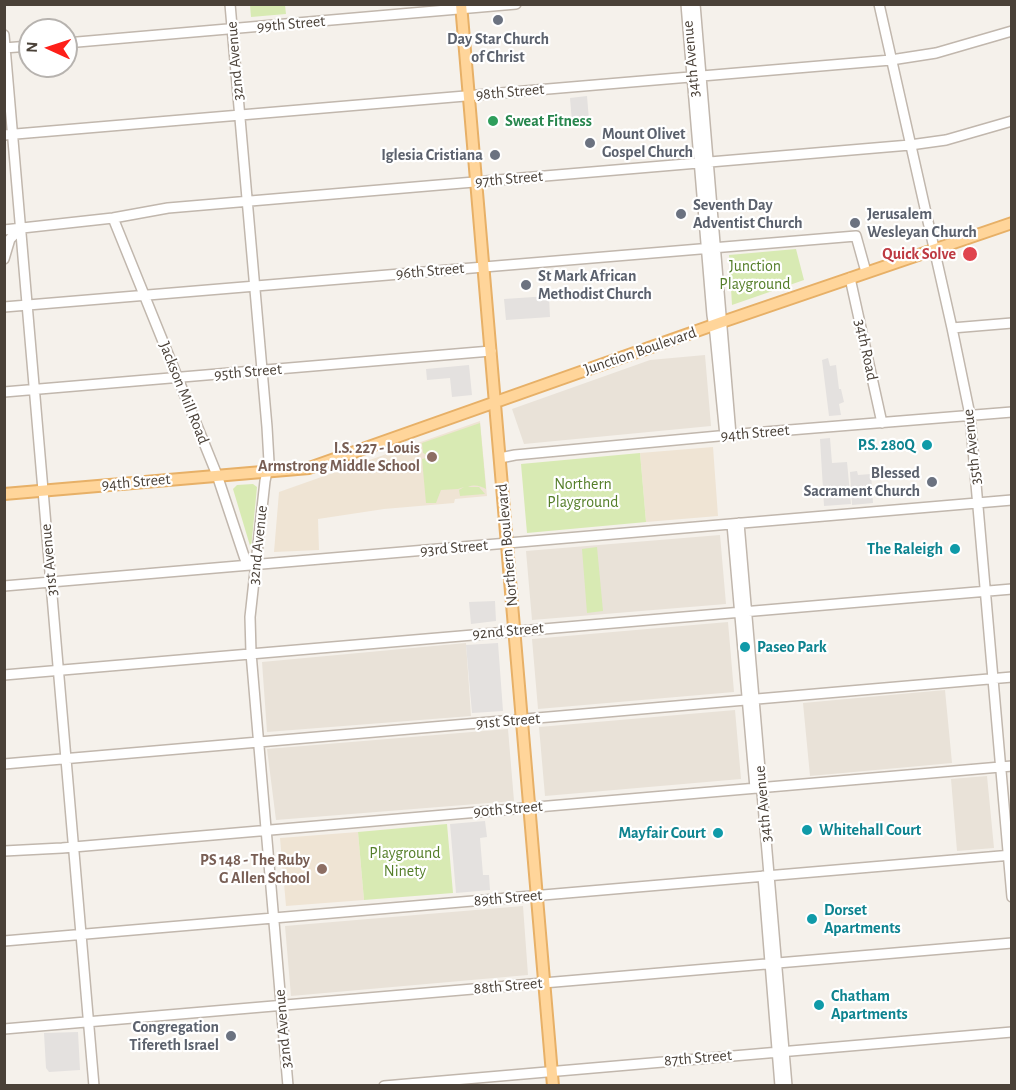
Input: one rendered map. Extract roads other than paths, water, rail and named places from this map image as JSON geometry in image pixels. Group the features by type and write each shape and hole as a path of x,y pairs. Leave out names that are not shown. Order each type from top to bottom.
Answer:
{"main road":[{"name":"Northern Boulevard","path":"461,7 553,1086"},
{"name":"Junction Boulevard","path":"267,472 309,468 718,323 1011,223"},
{"name":"94th Street","path":"4,494 267,472"}],"street":[{"name":"32nd Avenue","path":"230,4 269,462 250,617 251,653 288,1086"},
{"name":"99th Street","path":"78,42 516,4"},
{"name":"34th Avenue","path":"686,4 697,76"},
{"name":"34th Avenue","path":"695,4 697,76 728,435"},
{"name":"35th Avenue","path":"879,4 970,415 1010,855 1011,897"},
{"name":"98th Street","path":"9,134 891,60 936,53 1011,31"},
{"name":"31st Avenue","path":"4,35 9,134 21,228 94,1086"},
{"name":"97th Street","path":"4,230 113,218 168,208 910,145 946,140 1011,121"},
{"name":"Jackson Mill Road","path":"113,218 217,476 245,559 256,564"},
{"path":"4,259 10,239 21,228"},
{"name":"96th Street","path":"4,307 856,236 866,272"},
{"name":"34th Road","path":"850,278 882,423"},
{"path":"952,328 1011,323"},
{"name":"95th Street","path":"4,392 491,351"},
{"name":"94th Street","path":"500,458 728,435 1011,412"},
{"name":"93rd Street","path":"4,586 1011,500"},
{"name":"34th Avenue","path":"736,523 773,963 781,1051 787,1086"},
{"name":"92nd Street","path":"4,675 1011,589"},
{"name":"91st Street","path":"4,764 1011,677"},
{"name":"90th Street","path":"4,851 1011,766"},
{"name":"89th Street","path":"4,941 1010,855"},
{"name":"88th Street","path":"4,1029 1011,944"},
{"name":"87th Street","path":"384,1086 1011,1032"},
{"name":"34th Avenue","path":"780,1086 781,1051"}],"place":[{"name":"Day Star Church of Christ","path":"498,20"},
{"name":"Sweat Fitness","path":"493,121"},
{"name":"Mount Olivet Gospel Church","path":"590,143"},
{"name":"Iglesia Cristiana","path":"495,155"},
{"name":"Seventh Day Adventist Church","path":"681,214"},
{"name":"Jerusalem Wesleyan Church","path":"855,223"},
{"name":"Quick Solve","path":"970,254"},
{"name":"St Mark African Methodist Church","path":"526,285"},
{"name":"P.S. 280Q","path":"927,445"},
{"name":"I.S. 227 - Louis Armstrong Middle School","path":"432,457"},
{"name":"Blessed Sacrament Church","path":"932,482"},
{"name":"The Raleigh","path":"955,549"},
{"name":"Paseo Park","path":"745,647"},
{"name":"Whitehall Court","path":"807,830"},
{"name":"Mayfair Court","path":"718,833"},
{"name":"PS 148 - The Ruby G Allen School","path":"322,869"},
{"name":"Dorset Apartments","path":"812,919"},
{"name":"Chatham Apartments","path":"819,1005"},
{"name":"Congregation Tifereth Israel","path":"231,1036"}],"park label":[{"name":"Junction Playground","path":"755,275"},
{"name":"Northern Playground","path":"583,493"},
{"name":"Playground Ninety","path":"405,862"}]}
